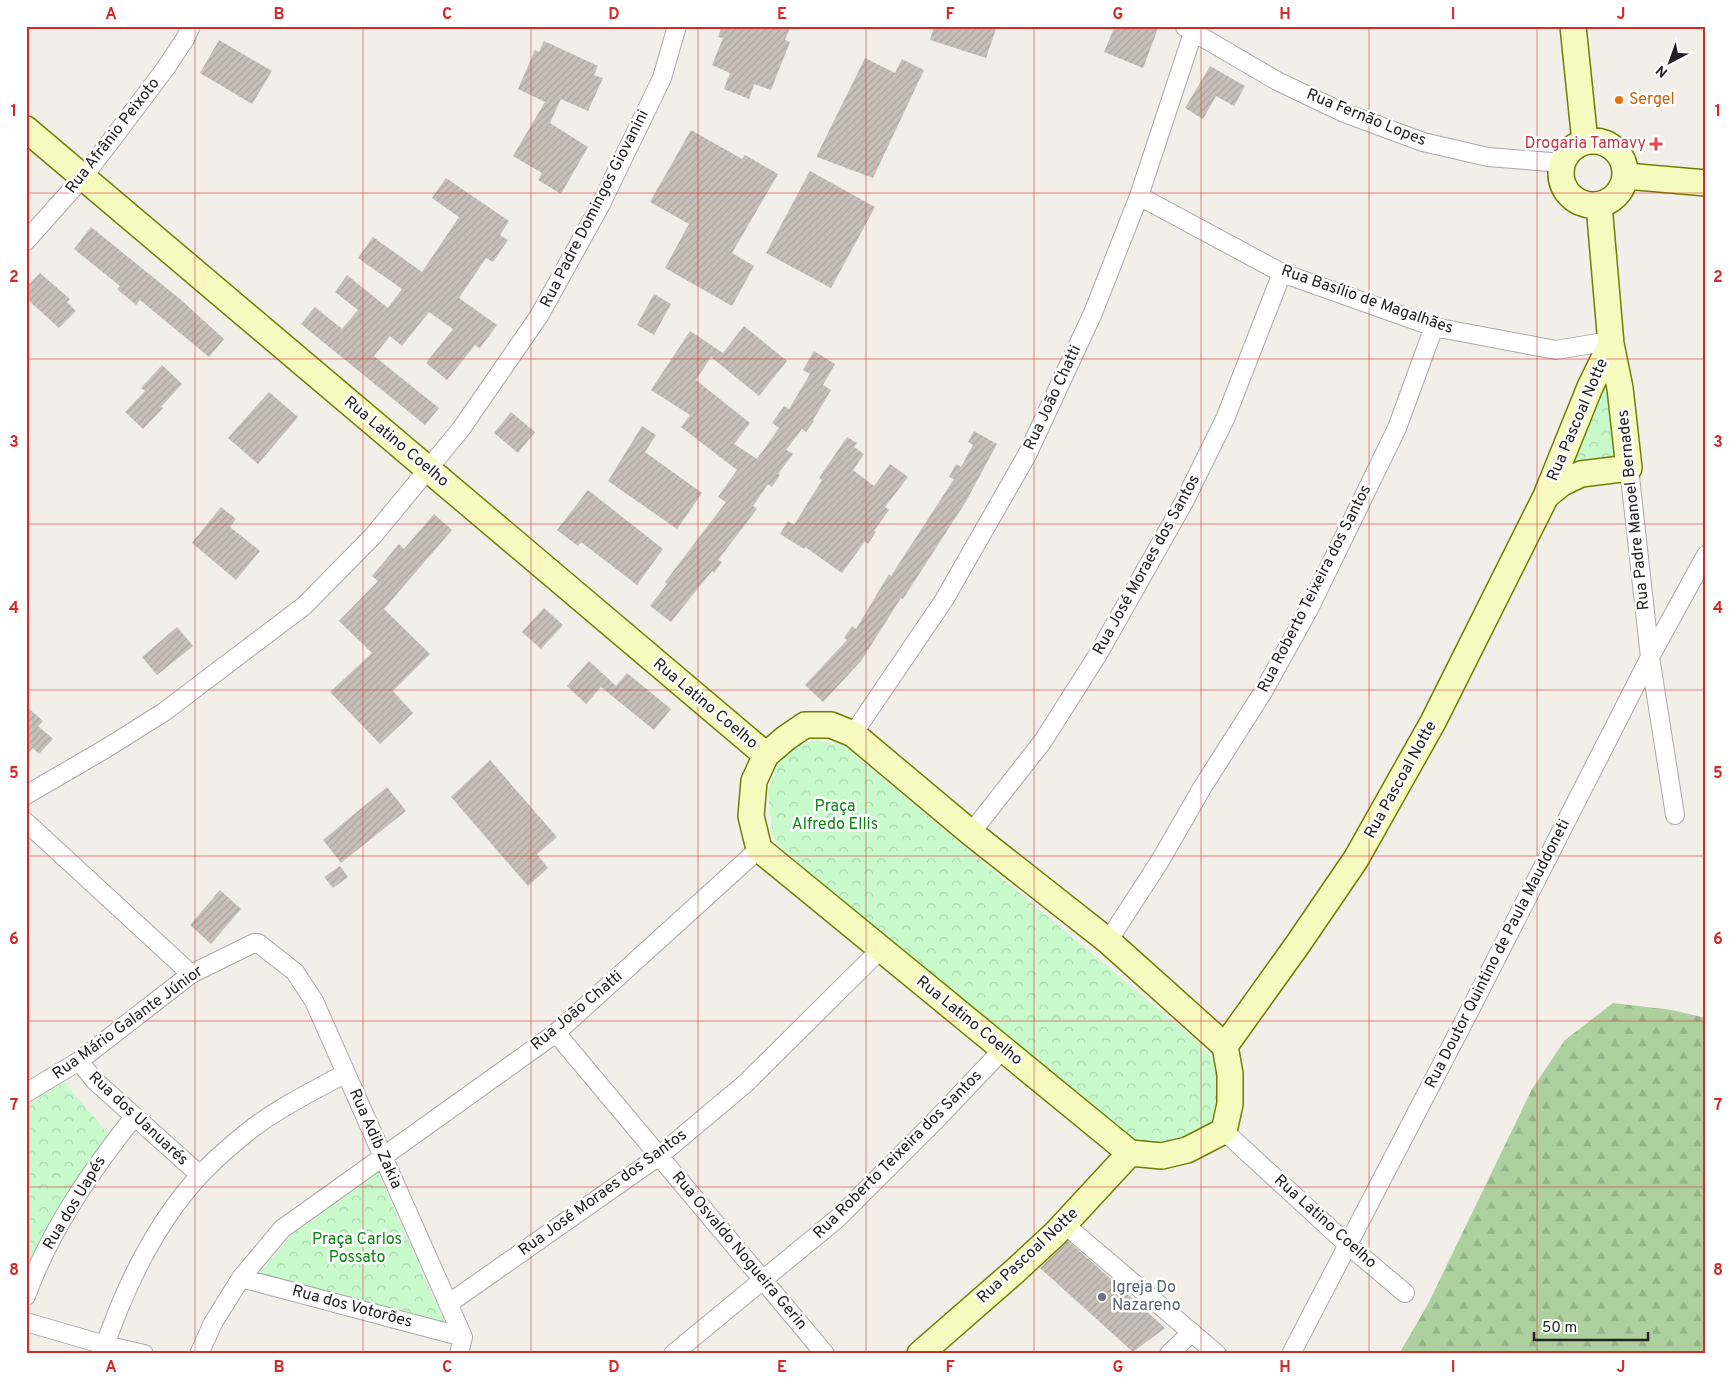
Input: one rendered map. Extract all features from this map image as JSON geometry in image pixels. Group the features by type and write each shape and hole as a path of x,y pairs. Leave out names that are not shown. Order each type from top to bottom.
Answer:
{"street":[{"name":"Rua Afrânio Peixoto","path":"26,241 83,177 165,69 191,26"},
{"name":"Rua Padre Domingos Giovanini","path":"26,795 164,712 304,606 373,536 461,429 539,316 600,206 662,78 677,26"},
{"path":"1574,26 1585,142"},
{"name":"Rua Fernão Lopes","path":"1188,29 1278,82 1342,112 1423,142 1488,157 1563,163"},
{"name":"Rua João Chatti","path":"853,734 944,600 1027,455 1093,313 1139,196 1188,29"},
{"name":"Rua Latino Coelho","path":"26,129 766,755"},
{"path":"1585,142 1603,142 1620,155 1625,165 1626,176 1623,187 1610,202 1591,206 1580,203 1566,191 1561,174 1563,163 1571,149 1585,142"},
{"path":"1626,176 1706,183"},
{"name":"Rua Basílio de Magalhães","path":"1139,196 1282,273 1434,327 1556,350 1610,342"},
{"name":"Rua Padre Manoel Bernades","path":"1599,205 1610,342 1620,388 1650,657 1675,815"},
{"name":"Rua José Moraes dos Santos","path":"971,833 1048,734 1097,656 1184,502 1225,419 1282,273"},
{"name":"Rua Roberto Teixeira dos Santos","path":"1108,941 1160,861 1202,788 1262,692 1308,608 1397,428 1434,327"},
{"name":"Rua Pascoal Notte","path":"1225,1046 1356,859 1433,722 1546,496 1610,342"},
{"name":"Rua Pascoal Notte","path":"1546,496 1562,483 1581,474 1629,468"},
{"name":"Rua Doutor Quintino de Paula Mauddoneti","path":"1291,1354 1650,657 1706,555"},
{"name":"Rua Latino Coelho","path":"1130,1153 759,849 751,816 754,781 766,755 805,725 830,725 853,734 971,833 1108,941 1225,1046"},
{"path":"26,822 191,974"},
{"name":"Rua João Chatti","path":"200,1354 213,1323 241,1278 282,1229 556,1033 759,849"},
{"name":"Rua Mário Galante Júnior","path":"26,1094 79,1061 191,974 258,942"},
{"name":"Rua Adib Zakia","path":"258,942 295,972 314,1000 448,1304 461,1345"},
{"name":"Rua José Moraes dos Santos","path":"448,1304 659,1156 746,1083 880,949"},
{"name":"Rua Osvaldo Nogueira Gerin","path":"556,1033 825,1354"},
{"path":"1130,1153 1162,1156 1187,1150 1224,1131 1230,1104 1230,1074 1225,1046"},
{"name":"Rua Roberto Teixeira dos Santos","path":"673,1354 838,1218 940,1115 1002,1048"},
{"name":"Rua dos Uanuarés","path":"79,1061 95,1081 200,1175"},
{"path":"103,1349 133,1274 167,1218 200,1175 255,1126 288,1105 346,1073"},
{"name":"Rua dos Uapés","path":"26,1296 58,1227 104,1155 134,1117"},
{"name":"Rua Latino Coelho","path":"1224,1131 1348,1245 1405,1293"},
{"name":"Rua Pascoal Notte","path":"920,1354 1015,1271 1064,1224 1130,1153"},
{"path":"1064,1224 1217,1354"},
{"name":"Rua dos Votorões","path":"241,1278 461,1345"},
{"path":"26,1322 103,1349 144,1354"},
{"path":"1169,1354 1192,1332"}],"green space":[{"path":"1618,387 1627,467 1564,481 1592,390"},
{"name":"Praça Alfredo Ellis","path":"816,740 844,746 1200,1044 1211,1057 1218,1073 1221,1095 1208,1128 1195,1142 1153,1148 1132,1140 784,851 773,837 768,793 777,766 792,748"},
{"path":"1613,1003 1672,1010 1706,1018 1706,1354 1399,1354 1428,1304 1532,1089 1565,1040"},
{"path":"64,1082 109,1135 85,1167 64,1200 26,1268 26,1106"},
{"name":"Praça Carlos Possato","path":"378,1173 445,1324 259,1274 293,1234"}],"building":[{"path":"722,26 791,26 785,40 790,42 771,90 754,84 749,99 724,89 730,73 712,65 723,38 718,37"},
{"path":"934,26 997,26 986,58 930,40"},
{"path":"1115,26 1159,26 1143,68 1104,52"},
{"path":"219,40 272,71 252,104 200,73"},
{"path":"544,41 598,66 594,75 603,78 588,111 561,99 550,123 588,147 561,194 538,180 542,173 513,156 545,102 518,89 535,50 539,52"},
{"path":"865,58 895,73 902,59 924,70 873,178 817,157"},
{"path":"1210,66 1245,86 1234,106 1216,96 1203,119 1185,108"},
{"path":"691,130 742,159 745,155 778,174 732,253 754,266 732,306 665,268 689,224 650,202"},
{"path":"810,171 875,207 831,288 766,253"},
{"path":"446,178 509,221 500,235 508,240 493,262 486,258 459,298 497,325 480,348 475,345 447,380 426,363 453,329 429,312 402,346 390,336 374,356 439,408 425,425 301,324 315,307 342,329 358,310 335,292 347,275 388,308 402,289 358,258 373,237 422,272 459,217 432,198"},
{"path":"91,227 180,299 224,339 209,357 140,300 136,305 117,289 120,286 74,249"},
{"path":"40,273 70,299 67,302 76,311 59,328 26,298 26,287"},
{"path":"654,294 671,304 654,335 637,325"},
{"path":"744,326 787,361 759,396 711,357 696,380 750,423 734,444 757,459 779,428 772,423 784,406 789,409 810,374 803,370 814,351 835,364 823,385 831,390 806,432 802,429 786,450 793,454 778,474 780,475 772,487 768,484 753,506 757,509 718,560 722,562 714,573 712,571 671,622 650,606 667,584 665,582 726,502 718,497 737,470 681,427 690,415 651,390 690,331 723,353"},
{"path":"162,365 182,384 143,429 125,412 145,391 141,388"},
{"path":"269,392 298,417 258,464 228,438"},
{"path":"511,412 535,432 518,453 494,433"},
{"path":"642,426 656,435 645,452 702,493 677,529 608,481"},
{"path":"974,431 997,444 965,503 861,661 823,702 805,685 847,640 844,638 852,626 856,629 889,574 891,576 954,479 949,477 956,464 961,467 973,445 968,442"},
{"path":"847,437 857,443 854,447 864,454 853,470 874,486 890,464 908,477 885,507 889,510 874,531 876,532 868,544 865,541 842,573 805,547 804,549 780,534 788,521 794,525 822,480 819,478"},
{"path":"588,490 663,549 637,585 581,542 578,546 557,530"},
{"path":"221,507 236,519 230,527 260,551 236,580 192,543"},
{"path":"434,514 452,530 384,609 430,654 393,691 413,713 380,744 330,692 372,653 339,621 378,581 372,576 399,544 404,549"},
{"path":"544,608 563,625 541,649 522,632"},
{"path":"177,627 193,646 157,675 142,657"},
{"path":"589,661 616,686 627,673 671,709 654,730 601,687 586,704 567,686"},
{"path":"26,706 43,721 38,726 53,739 39,754 33,748 26,755"},
{"path":"490,760 557,837 537,854 548,868 528,886 451,797"},
{"path":"387,787 406,811 341,863 323,840"},
{"path":"340,866 348,877 333,888 324,877"},
{"path":"220,890 241,909 211,944 190,925"},
{"name":"Igreja Do Nazareno","path":"1068,1241 1165,1328 1133,1352 1040,1268"}],"place":[{"name":"Sergel","path":"1619,100"},
{"name":"Drogaria Tamavy","path":"1656,144"},
{"name":"Igreja Do Nazareno","path":"1102,1297"}]}
